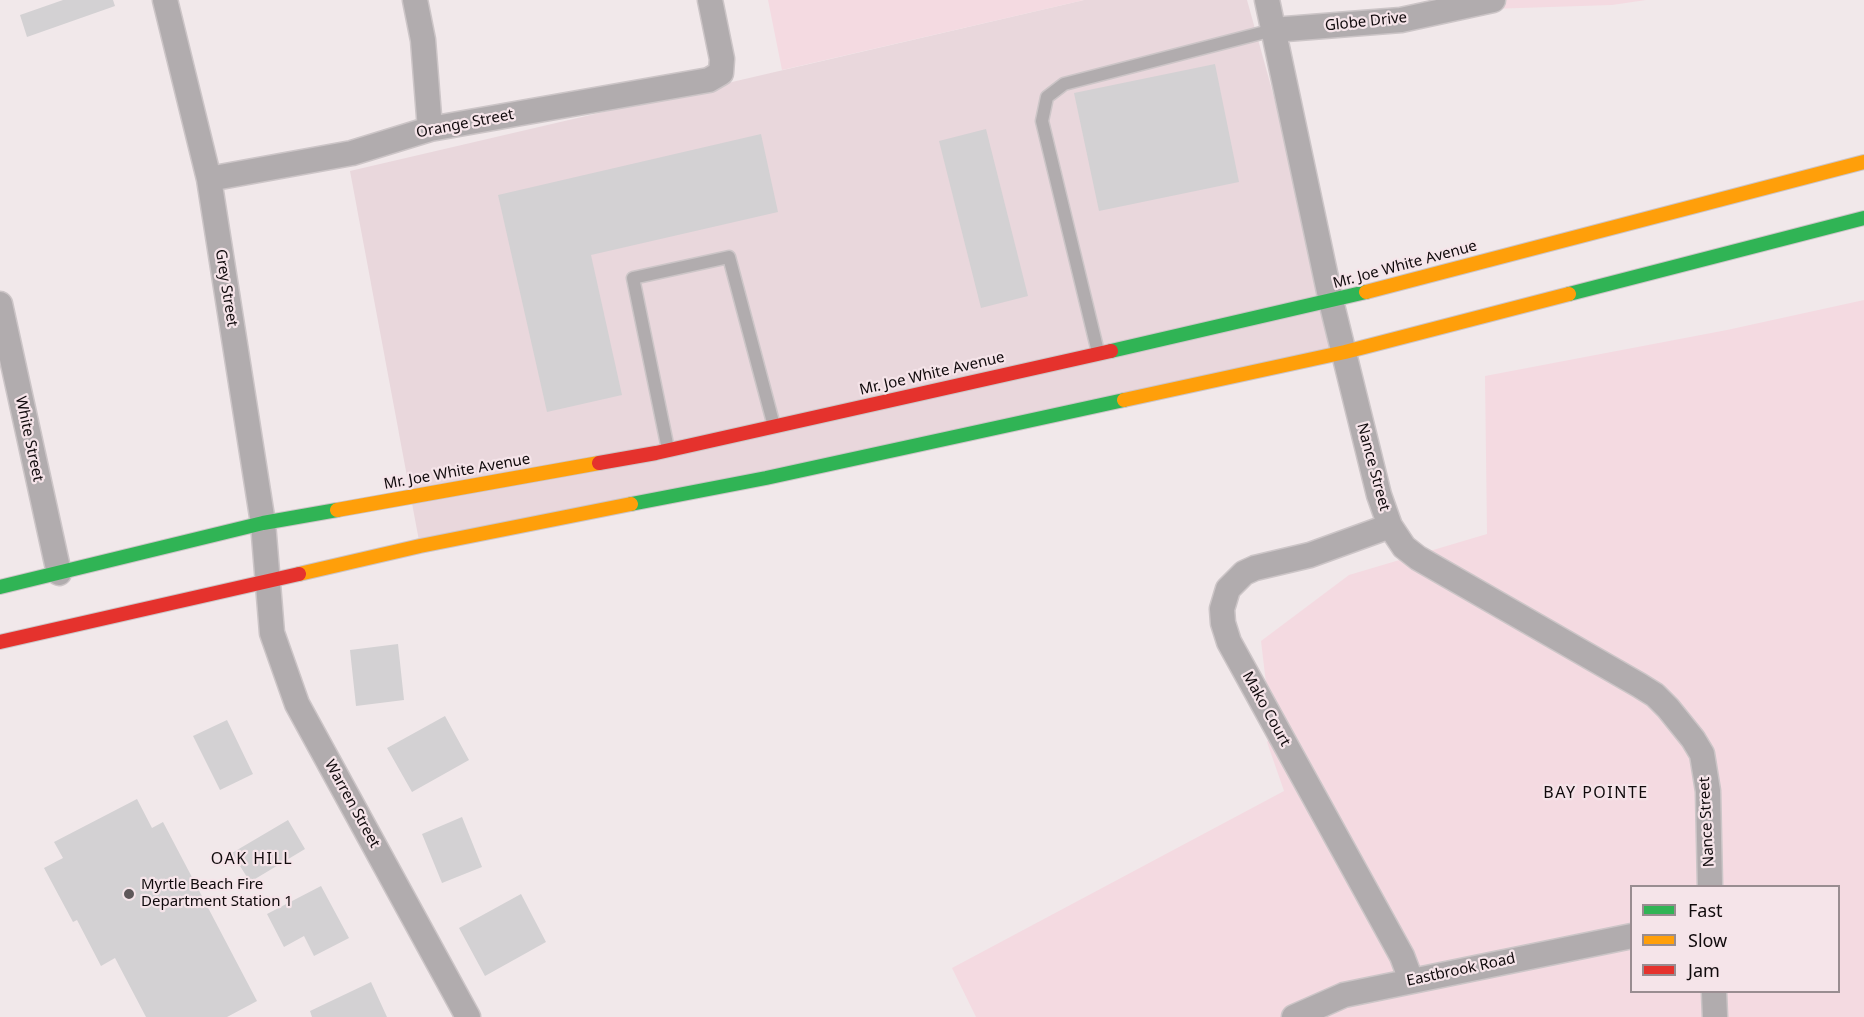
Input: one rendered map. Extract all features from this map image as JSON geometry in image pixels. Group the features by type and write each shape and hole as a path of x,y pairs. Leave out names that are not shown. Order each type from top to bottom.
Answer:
{"main road":[{"name":"Mr. Joe White Avenue","path":"0,587 263,523 668,451 1331,301 1864,162"},
{"path":"0,642 420,546 766,478 1345,352 1864,218"}],"street":[{"name":"Grey Street","path":"165,0 209,179 263,523 267,581"},
{"path":"415,0 423,40 430,129"},
{"name":"Orange Street","path":"209,179 352,153 430,129 709,80 721,73 722,59 710,0"},
{"name":"Nance Street","path":"1267,0 1331,301 1379,495 1390,526 1404,547 1418,558 1639,685 1655,695 1668,708 1702,754 1708,791 1710,885"},
{"name":"Globe Drive","path":"1273,30 1399,10 1493,0"},
{"name":"White Street","path":"0,304 59,573"},
{"name":"Mako Court","path":"1390,526 1310,555 1244,573 1228,589 1221,609 1222,623 1229,642 1402,956 1411,980"},
{"name":"Warren Street","path":"267,581 272,633 297,704 468,1017"},
{"name":"Eastbrook Road","path":"1294,1017 1344,995 1630,936"},
{"path":"1714,993 1715,1017"}],"lane":[{"path":"1098,354 1042,120 1047,97 1064,84 1273,30"},
{"path":"668,451 633,278 729,257 774,427"}],"shaded area":[{"path":"768,0 1084,0 782,70"},
{"path":"1084,0 1247,0 1345,352 420,546 350,171"},
{"path":"1452,0 1646,0 1612,5 1458,10"},
{"path":"1864,300 1864,1017 976,1017 952,968 1284,791 1267,742 1272,734 1261,641 1349,575 1487,534 1485,376 1727,330"}],"building":[{"path":"63,0 113,0 115,6 27,37 20,15"},
{"path":"1215,64 1239,182 1099,211 1074,93"},
{"path":"986,129 1028,296 981,308 939,141"},
{"path":"761,134 778,212 591,255 622,395 547,412 498,195"},
{"path":"398,644 404,700 356,706 350,650"},
{"path":"445,716 469,760 412,792 387,748"},
{"path":"227,720 253,774 220,790 193,736"},
{"name":"Myrtle Beach Fire Department Station 1","path":"137,799 152,828 163,822 257,1001 227,1017 146,1017 115,958 101,966 77,920 73,922 44,868 63,858 54,842"},
{"path":"462,817 482,867 442,883 422,834"},
{"path":"288,820 305,849 250,882 232,853"},
{"path":"321,886 349,938 314,956 304,936 284,947 267,914"},
{"path":"521,894 546,942 485,976 459,928"},
{"path":"371,982 387,1017 312,1017 310,1011"}],"traffic: fast":[{"path":"1569,294 1864,218"},
{"path":"1111,351 1366,292"},
{"path":"631,504 766,478 1124,400"},
{"path":"0,587 263,523 337,510"}],"traffic: slow":[{"path":"1366,292 1864,162"},
{"path":"1124,400 1345,352 1569,294"},
{"path":"337,510 599,463"},
{"path":"299,574 420,546 631,504"}],"traffic: jam":[{"path":"599,463 656,453 1111,351"},
{"path":"0,642 299,574"}],"place":[{"name":"Myrtle Beach Fire Department Station 1","path":"129,894"}],"district":[{"name":"BAY POINTE","path":"1596,793"},
{"name":"OAK HILL","path":"252,859"}]}
